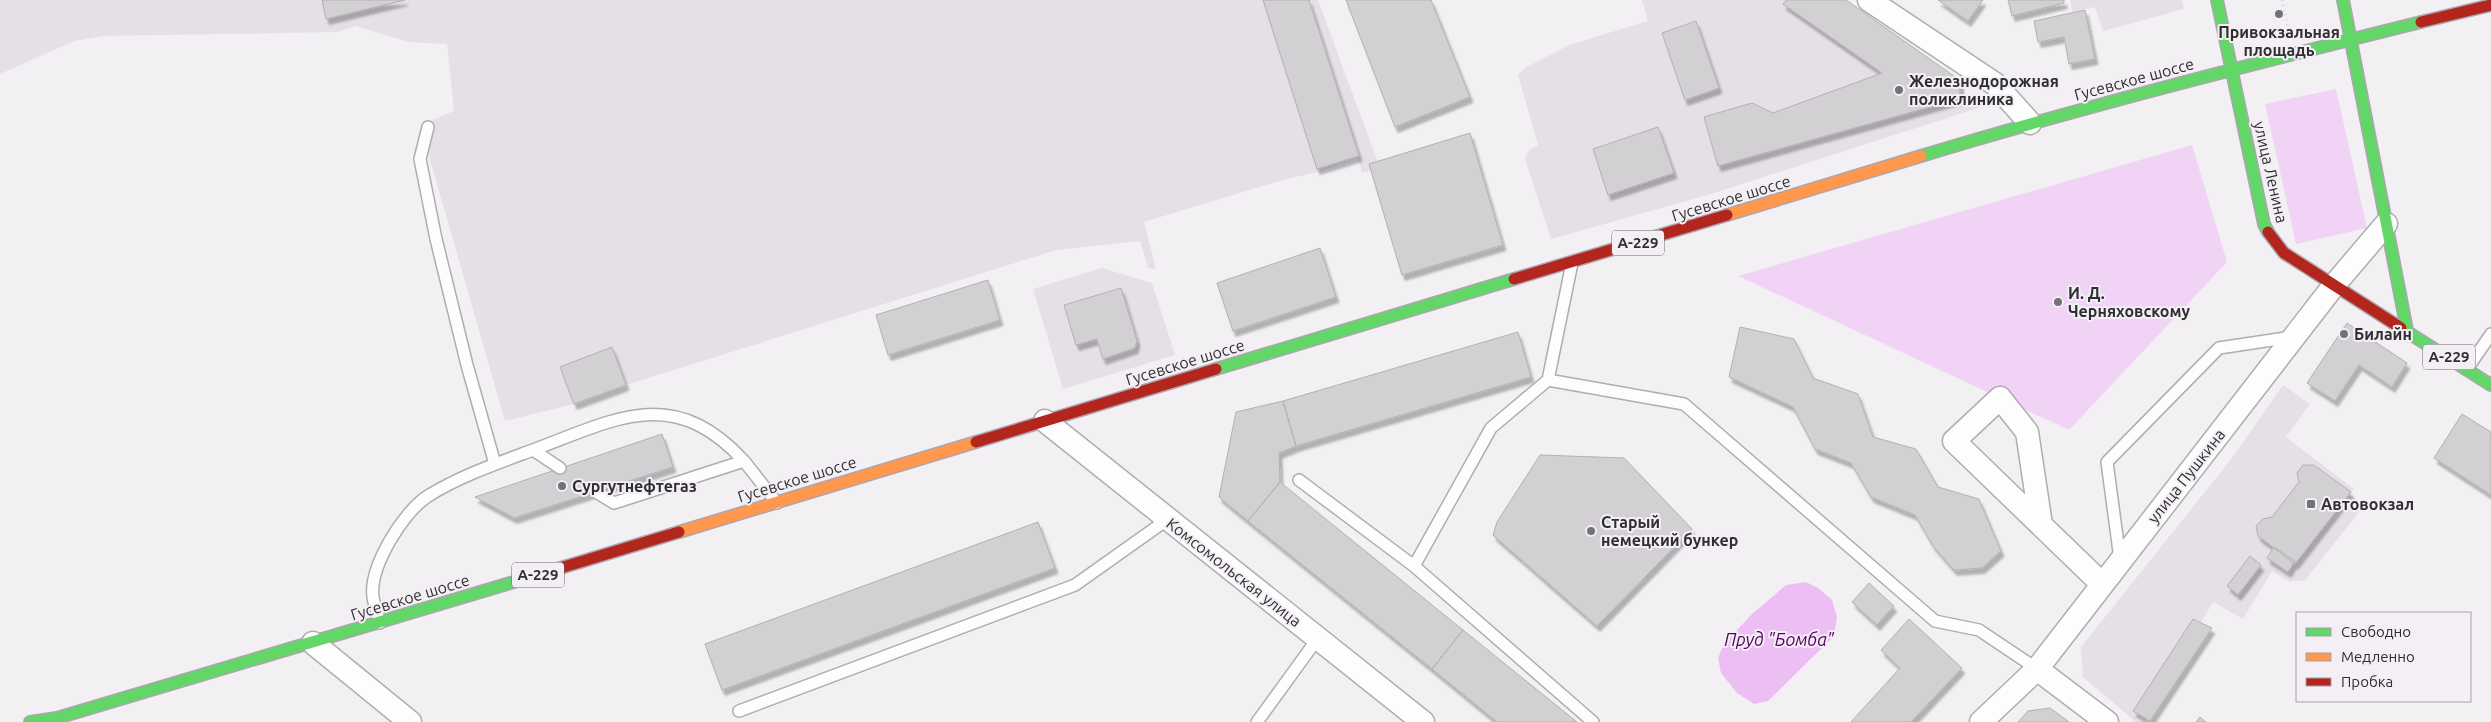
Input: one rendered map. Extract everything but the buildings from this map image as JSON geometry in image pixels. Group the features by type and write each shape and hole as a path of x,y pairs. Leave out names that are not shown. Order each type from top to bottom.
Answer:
{"main road":[{"name":"улица Ленина","path":"2217,0 2264,224 2272,240 2284,253 2491,385"},
{"path":"2343,0 2407,330"},
{"name":"Гусевское шоссе","path":"30,722 57,720 2030,123 2351,38 2491,5"}],"street":[{"path":"1869,0 1995,84 2030,123"},
{"name":"улица Пушкина","path":"1982,722 2037,669 2335,284 2386,224"},
{"path":"2040,525 2026,432 2000,398 1954,441 2040,525 2102,584"},
{"name":"Комсомольская улица","path":"1045,421 1423,722"},
{"path":"313,643 410,722"},
{"path":"2037,669 2107,722"}],"lane":[{"path":"428,127 420,159 438,249 495,464"},
{"path":"1414,566 1491,428 1548,380 1572,263"},
{"path":"2466,369 2491,334"},
{"path":"2120,561 2107,462 2219,348 2294,337"},
{"path":"1548,380 1684,404 1936,621 1979,630 2037,669"},
{"path":"380,623 372,596 376,572 392,533 426,497 495,464 631,415 666,413 696,423 727,442 777,503"},
{"path":"533,450 560,468"},
{"path":"596,492 614,503 744,461"},
{"path":"1299,480 1414,566 1593,722"},
{"path":"739,711 1075,585 1168,519"},
{"path":"1257,722 1318,638"}],"path":[{"path":"2282,0 2288,28"}],"shaded area":[{"path":"0,0 1318,0 1380,168 1362,173 1358,158 1318,172 1286,179 1144,222 1156,269 1148,268 1140,241 1056,250 626,385 574,404 505,421 420,125 454,111 447,44 408,42 356,26 338,32 102,36 74,41 0,74"},
{"path":"1642,0 1836,0 1974,100 1978,108 1711,194 1551,239 1525,159 1529,150 1538,145 1518,75 1525,68 1569,45 1648,21"},
{"path":"2070,0 2182,0 2184,9 2103,31 2095,7 2072,12"},
{"path":"2336,89 2367,228 2296,244 2265,104"},
{"path":"2192,145 2227,262 2069,430 1738,276"},
{"path":"1102,268 1152,283 1175,355 1063,389 1033,289"},
{"path":"2283,385 2310,404 2286,437 2354,489 2349,495 2358,501 2360,511 2305,580 2290,582 2272,571 2243,619 2213,602 2144,722 2136,722 2083,677 2081,647 2232,458"}],"water":[{"name":"Пруд \"Бомба\"","path":"1806,582 1818,588 1832,600 1837,617 1834,636 1768,701 1754,704 1737,693 1721,673 1718,658 1724,644 1751,615 1786,585"}],"traffic: fast":[{"path":"2217,0 2264,224 2268,232"},
{"path":"2343,0 2407,330"},
{"path":"1921,156 2107,103 2421,22"},
{"path":"1216,369 1514,279"},
{"path":"2401,328 2491,385"},
{"path":"30,722 57,718 534,576"}],"traffic: slow":[{"path":"1727,215 1921,156"},
{"path":"679,532 976,442"}],"traffic: jam":[{"path":"2421,22 2491,5"},
{"path":"1514,279 1727,215"},
{"path":"2268,232 2284,253 2401,328"},
{"path":"976,442 1216,369"},
{"path":"534,576 679,532"}],"place":[{"name":"Привокзальная площадь","path":"2279,14"},
{"name":"Железнодорожная поликлиника","path":"1899,90"},
{"name":"И. Д. Черняховскому","path":"2058,302"},
{"name":"Билайн","path":"2344,334"},
{"name":"Сургутнефтегаз","path":"562,486"},
{"name":"Автовокзал","path":"2311,504"},
{"name":"Старый немецкий бункер","path":"1591,531"}]}
